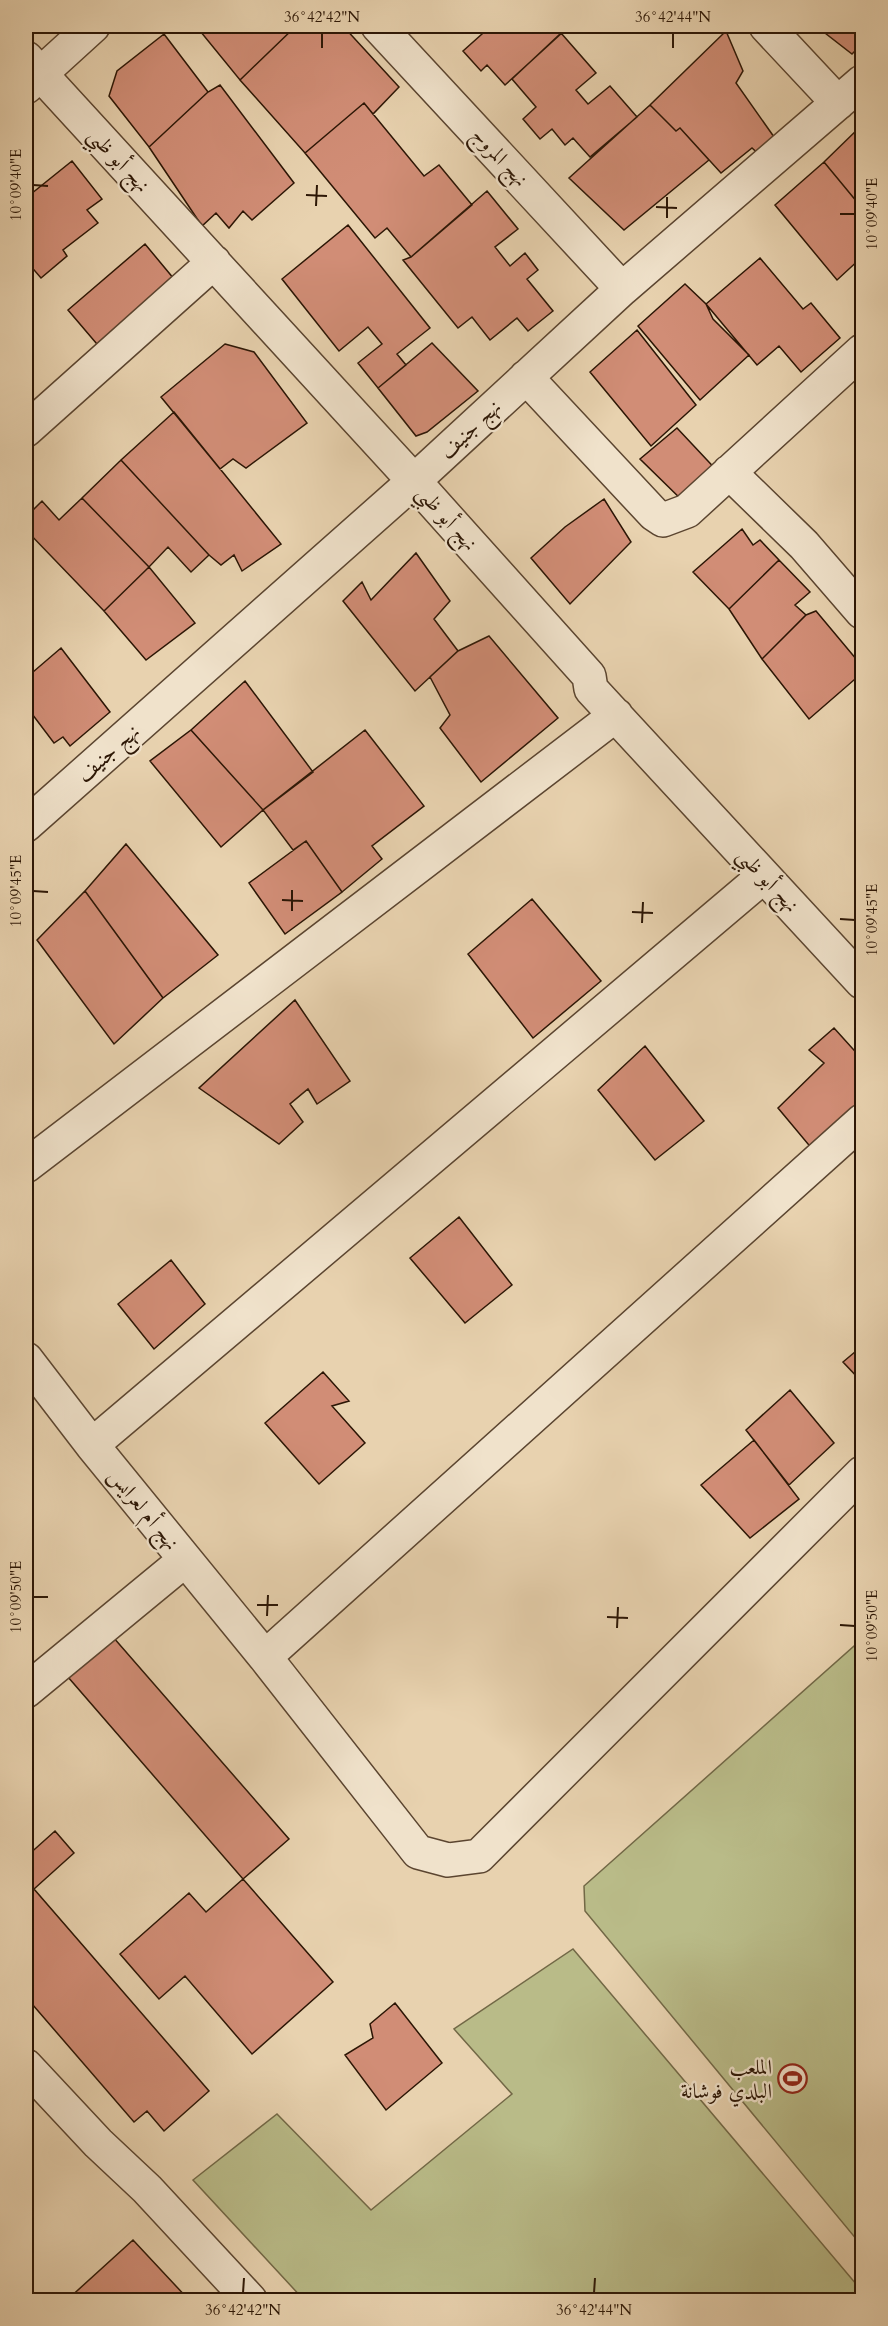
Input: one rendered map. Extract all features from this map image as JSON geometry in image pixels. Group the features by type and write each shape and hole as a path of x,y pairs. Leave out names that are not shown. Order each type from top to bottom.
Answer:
{"street":[{"path":"31,73 93,26"},
{"name":"نهج المروج","path":"378,26 622,289"},
{"path":"766,26 838,103"},
{"name":"نهج أبو ظبي","path":"31,73 214,262 589,676 591,689 862,982"},
{"name":"نهج جنيف","path":"26,825 414,481 622,289 862,82"},
{"path":"26,430 214,262"},
{"path":"526,377 654,514 663,520 687,511 862,351"},
{"path":"729,472 804,545 862,612"},
{"path":"26,1166 616,715"},
{"path":"92,1444 764,876"},
{"path":"265,1657 862,1121"},
{"name":"نهج أم لعرايس","path":"26,1359 418,1852 448,1860 479,1856 862,1473"},
{"path":"26,1691 185,1560"},
{"path":"26,2066 98,2144 147,2189 250,2301"}],"green space":[{"name":"الملعب البلدي فوشانة","path":"862,1639 862,2246 585,1911 584,1886"},
{"path":"573,1949 862,2291 862,2300 304,2300 193,2180 277,2114 371,2210 512,2094 454,2029"}],"building":[{"path":"196,26 296,26 240,80"},
{"path":"296,26 343,26 399,87 373,114 364,103 305,153 240,80"},
{"path":"491,26 559,26 564,31 505,85 487,65 481,71 463,51"},
{"path":"816,26 862,26 862,44 852,54"},
{"path":"726,31 743,71 736,83 779,144 764,159 752,148 721,173 680,128 676,131 650,105"},
{"path":"561,33 596,73 576,90 588,104 610,86 637,117 590,157 573,138 565,145 552,129 540,139 523,119 536,107 512,79"},
{"path":"164,34 208,92 149,147 109,96 117,71"},
{"path":"220,85 294,183 252,220 243,211 229,228 216,213 202,226 149,147 208,92"},
{"path":"364,103 424,176 439,165 472,205 411,257 387,228 375,238 305,153"},
{"path":"650,105 676,131 680,128 709,160 624,230 569,178"},
{"path":"862,125 862,208 824,162"},
{"path":"72,161 102,199 87,210 98,223 63,250 67,256 41,278 29,264 26,267 26,210 28,208 26,198"},
{"path":"824,162 862,208 862,257 837,280 775,205"},
{"path":"487,191 518,229 495,247 510,266 525,253 538,270 527,279 553,311 528,331 517,318 490,340 472,317 458,328 403,260 411,257"},
{"path":"348,225 430,328 397,354 406,365 378,388 358,363 382,344 368,327 339,351 282,279"},
{"path":"145,244 179,285 102,350 68,310"},
{"path":"760,258 803,309 811,303 840,338 801,372 779,346 757,365 706,304"},
{"path":"685,284 706,304 713,319 749,355 700,400 638,326"},
{"path":"637,330 696,405 651,446 590,372"},
{"path":"432,343 478,391 427,432 416,436 378,388"},
{"path":"225,344 254,352 307,423 246,468 233,459 220,469 161,397"},
{"path":"174,412 281,544 242,571 234,555 221,565 209,555 121,460"},
{"path":"677,428 722,476 688,506 640,459"},
{"path":"121,460 209,555 191,572 168,547 149,567 82,498"},
{"path":"82,498 149,567 104,611 26,530 26,517 42,501 59,520"},
{"path":"604,499 631,542 570,604 531,558 565,527"},
{"path":"742,529 753,545 760,540 779,560 729,609 693,572"},
{"path":"416,553 450,601 434,619 458,651 415,691 343,601 362,582 371,600"},
{"path":"779,560 810,592 795,605 806,615 762,659 729,609"},
{"path":"149,567 195,623 146,660 104,611"},
{"path":"816,611 862,666 862,673 809,719 762,659 806,615"},
{"path":"489,636 558,718 481,782 440,728 450,715 430,677 458,651"},
{"path":"61,648 110,712 70,746 63,737 54,743 26,706 26,678"},
{"path":"245,681 313,772 263,810 191,730"},
{"path":"191,730 263,810 221,847 150,761"},
{"path":"365,730 424,806 372,846 382,859 342,892 306,841 293,850 263,810"},
{"path":"306,841 342,892 285,934 249,883"},
{"path":"126,844 218,955 163,998 85,891"},
{"path":"85,891 163,998 114,1044 37,940"},
{"path":"532,899 601,981 533,1038 468,954"},
{"path":"295,1000 350,1081 317,1104 308,1089 290,1104 303,1122 279,1144 199,1088"},
{"path":"834,1028 862,1059 862,1102 813,1150 778,1108 824,1063 809,1050"},
{"path":"645,1046 704,1121 655,1160 598,1090"},
{"path":"459,1217 512,1285 465,1323 410,1258"},
{"path":"171,1260 205,1304 154,1349 118,1304"},
{"path":"862,1346 862,1382 843,1362"},
{"path":"323,1372 349,1401 332,1406 365,1443 319,1484 265,1423"},
{"path":"790,1390 834,1443 789,1485 746,1430"},
{"path":"754,1440 799,1499 750,1538 701,1485"},
{"path":"113,1637 289,1839 243,1879 68,1677"},
{"path":"55,1831 74,1853 34,1889 209,2091 164,2131 147,2111 134,2122 26,1997 26,1857"},
{"path":"243,1879 333,1982 252,2054 185,1976 159,1999 120,1954 189,1893 206,1912"},
{"path":"395,2003 442,2063 386,2110 345,2055 373,2038 370,2024"},
{"path":"133,2240 189,2300 67,2300"}],"place":[{"name":"الملعب البلدي فوشانة","path":"793,2079"}]}
